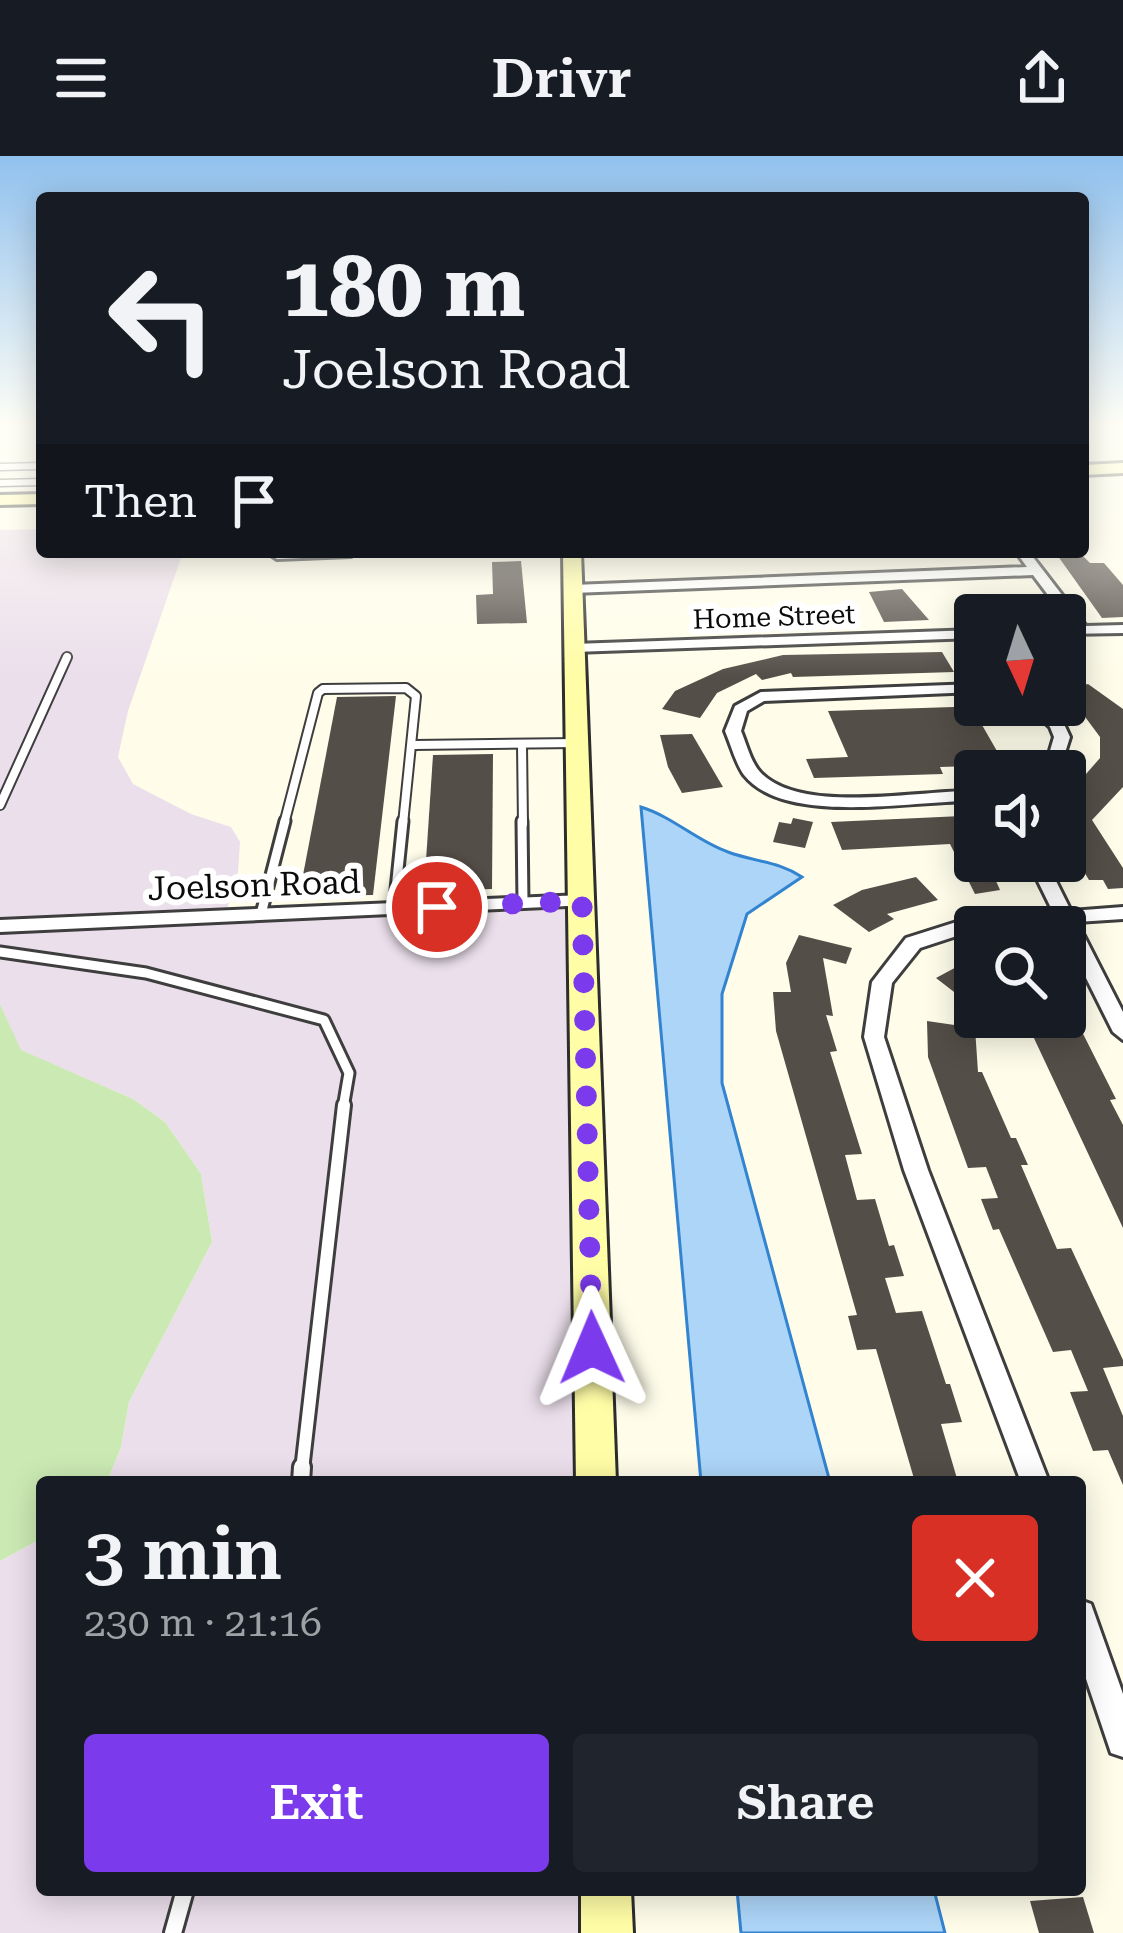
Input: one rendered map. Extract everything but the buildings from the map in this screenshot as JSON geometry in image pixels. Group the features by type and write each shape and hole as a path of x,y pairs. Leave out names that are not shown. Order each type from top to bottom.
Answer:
{"street":[{"path":"572,558 596,1476"},
{"path":"1026,558 1054,594"},
{"path":"573,589 1036,571"},
{"path":"1086,630 1123,628"},
{"name":"Home Street","path":"574,647 954,635"},
{"path":"954,689 761,698 740,710 733,731 753,776 782,793 849,800 954,797"},
{"name":"Joelson Road","path":"1,929 582,901"},
{"path":"1086,915 1123,914"},
{"path":"954,929 913,943 883,982 874,1037 916,1170 1033,1476"},
{"path":"1086,954 1123,1032"},
{"path":"1086,1633 1123,1741"},
{"path":"606,1896 607,1933"}],"lane":[{"path":"0,805 67,657"},
{"path":"261,914 318,693 323,689 406,688 416,696 394,909"},
{"path":"414,745 577,743"},
{"path":"522,745 523,904"},
{"path":"0,952 146,973 324,1020 349,1073 333,1169 302,1476"},
{"path":"172,1933 183,1896"}],"shaded area":[{"path":"36,529 36,558 181,558 128,711 118,757 133,784 191,814 231,827 240,842 238,872 227,909 0,919 0,530"},
{"path":"567,909 575,1476 109,1476 121,1447 129,1402 212,1242 201,1174 165,1122 133,1099 20,1050 0,1004 0,933"},
{"path":"36,1541 36,1896 584,1896 584,1933 0,1933 0,1561"}],"green space":[{"path":"0,1004 21,1050 133,1099 165,1122 201,1174 212,1242 129,1402 121,1447 109,1476 36,1476 36,1541 0,1561"}],"water":[{"path":"641,807 717,847 802,877 747,914 722,994 722,1083 828,1476 700,1476"},
{"path":"738,1896 936,1896 945,1933 741,1933"}],"route":[{"path":"437,907 582,901 592,1348"}]}
